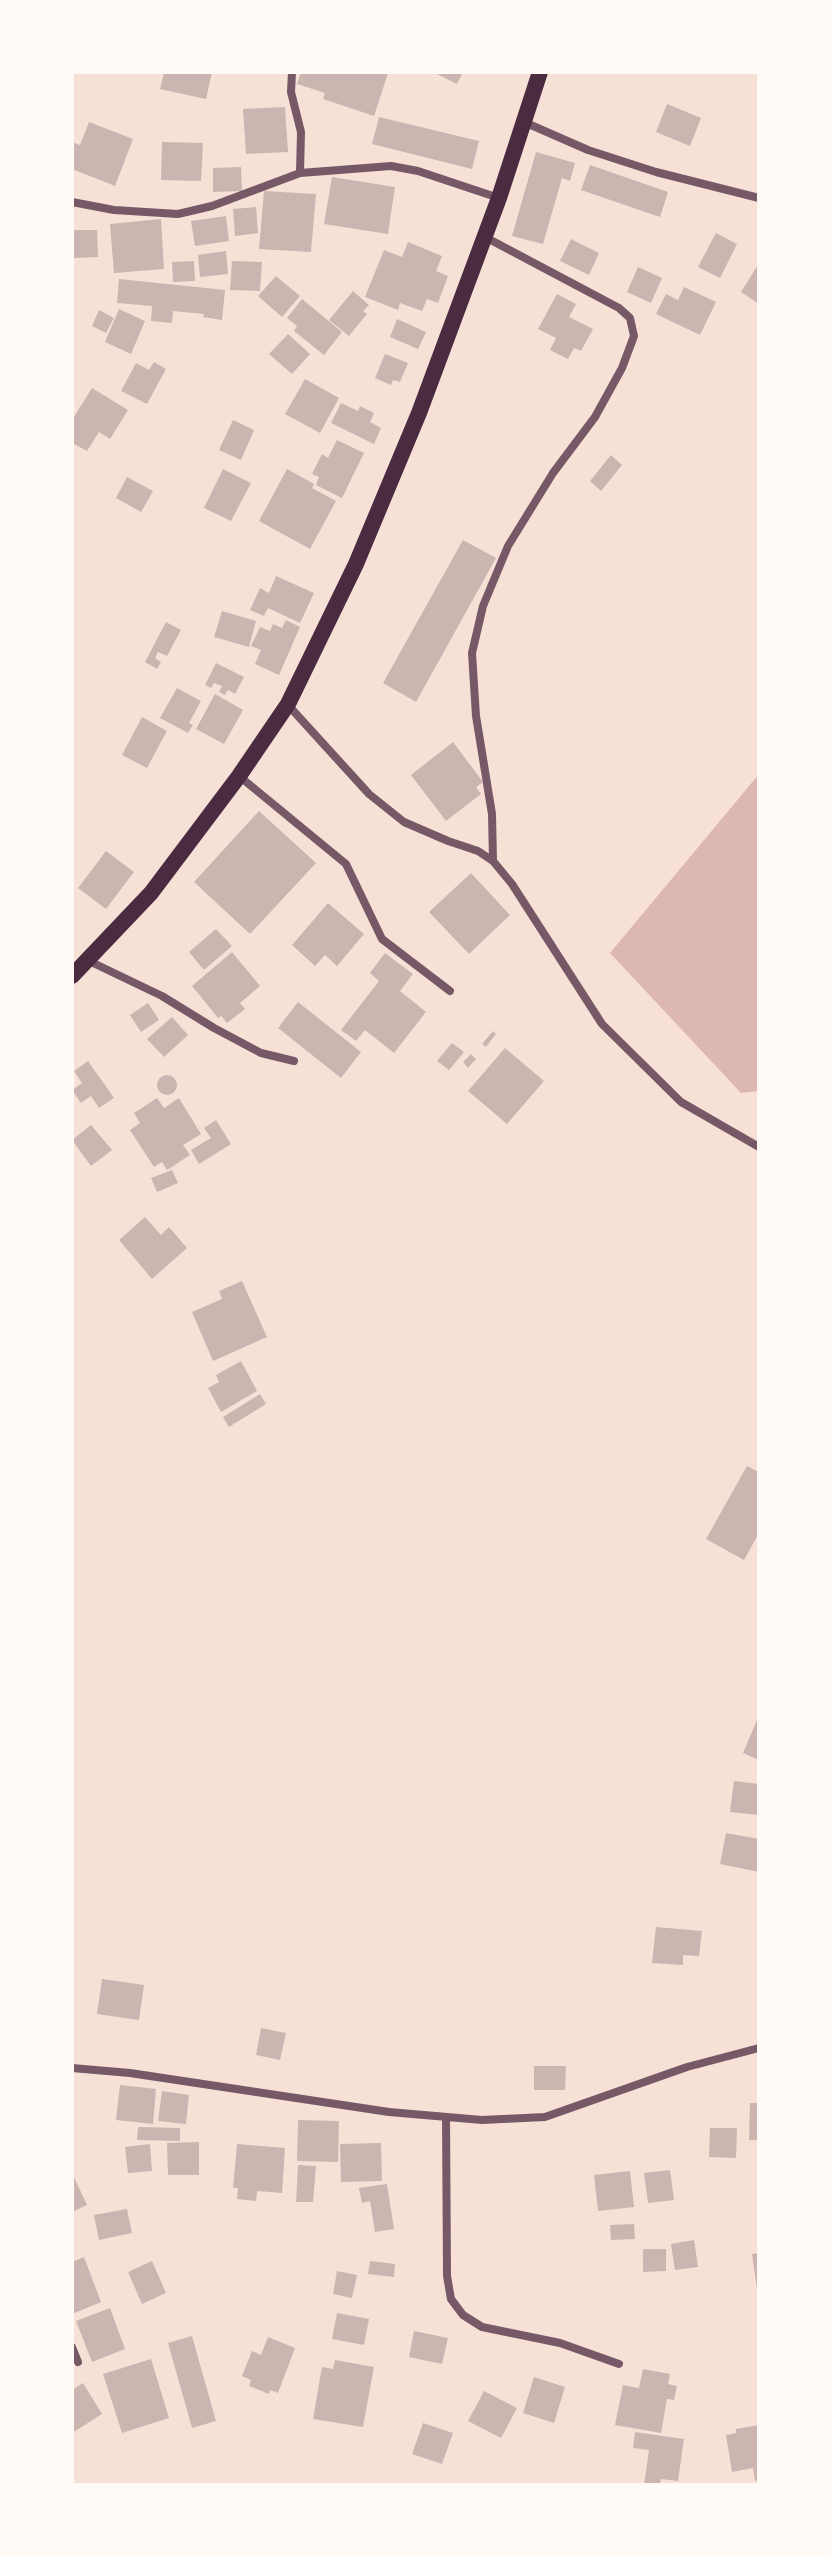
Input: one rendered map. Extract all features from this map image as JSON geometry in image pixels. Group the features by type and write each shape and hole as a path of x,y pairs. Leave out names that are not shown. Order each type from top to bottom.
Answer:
{"main road":[{"path":"72,976 151,893 239,776 288,704 368,537 419,413 499,198 540,72"}],"street":[{"path":"292,72 291,92 301,132 300,173"},
{"path":"524,122 588,150 656,172 759,198"},
{"path":"72,202 114,210 178,214 212,206 300,173 391,166 418,171 499,198"},
{"path":"485,237 619,308 630,318 634,336 622,368 595,417 553,473 508,546 483,606 472,653 476,716 492,814 493,861"},
{"path":"288,704 369,794 404,822 478,851 493,861 512,884 602,1024 681,1102 759,1147"},
{"path":"239,776 346,864 382,939 450,991"},
{"path":"89,961 162,996 261,1053 294,1061"},
{"path":"72,2068 130,2073 389,2112 482,2120 545,2117 687,2067 759,2048"},
{"path":"446,2117 447,2276 451,2299 463,2315 482,2327 560,2343 619,2364"},
{"path":"72,2347 78,2362"}],"shaded area":[{"path":"759,774 759,1091 741,1093 610,953"}],"building":[{"path":"164,72 212,72 206,99 160,89"},
{"path":"301,72 388,73 374,116 323,99 325,93 297,84"},
{"path":"433,72 463,72 457,84"},
{"path":"667,104 701,118 690,146 656,132"},
{"path":"285,107 288,152 246,154 243,109"},
{"path":"379,117 479,141 472,169 372,144"},
{"path":"89,122 133,139 115,186 72,169 72,142 80,145"},
{"path":"162,142 203,143 201,181 161,180"},
{"path":"536,152 575,163 570,181 562,178 543,244 512,236"},
{"path":"590,165 668,192 660,217 581,190"},
{"path":"241,167 242,191 213,192 213,168"},
{"path":"332,177 395,187 388,234 324,224"},
{"path":"264,191 316,194 311,252 259,249"},
{"path":"256,207 258,233 235,236 233,209"},
{"path":"226,216 229,241 195,246 191,221"},
{"path":"161,219 164,269 114,273 110,224"},
{"path":"74,230 97,230 98,257 74,258"},
{"path":"716,233 737,244 720,278 698,267"},
{"path":"571,239 599,253 589,275 560,261"},
{"path":"408,242 442,256 436,271 448,276 438,303 427,299 422,311 400,303 398,310 365,297 384,250 402,257"},
{"path":"226,251 228,274 200,277 198,255"},
{"path":"194,261 195,281 173,282 172,262"},
{"path":"232,261 262,262 260,291 230,290"},
{"path":"759,263 759,304 741,292"},
{"path":"638,267 662,278 651,303 627,292"},
{"path":"276,276 300,296 282,317 258,296"},
{"path":"119,279 225,290 222,320 203,317 204,314 173,311 172,323 151,321 152,306 117,303"},
{"path":"684,287 716,302 700,335 656,314 666,294 678,300"},
{"path":"353,291 369,305 363,311 367,314 349,336 329,320"},
{"path":"557,294 576,304 569,317 593,329 581,351 574,348 568,359 550,350 556,338 538,329"},
{"path":"302,299 342,332 324,355 294,331 297,326 287,318"},
{"path":"119,309 145,321 131,354 105,342"},
{"path":"99,310 114,318 106,333 92,326"},
{"path":"397,319 426,332 418,349 390,337"},
{"path":"288,334 310,354 292,374 269,354"},
{"path":"385,354 408,363 400,382 393,380 391,385 375,378"},
{"path":"154,362 166,369 147,404 121,391 136,363 149,370"},
{"path":"305,379 339,398 320,433 285,414"},
{"path":"92,388 128,410 110,439 99,432 87,451 72,443 72,420"},
{"path":"341,403 358,411 360,406 374,413 370,422 381,428 374,444 331,423"},
{"path":"233,420 254,430 241,460 219,450"},
{"path":"337,440 364,453 342,498 316,485 319,477 312,474 322,454 328,458"},
{"path":"611,455 622,465 601,491 590,481"},
{"path":"223,469 251,483 231,521 204,508"},
{"path":"287,469 336,501 310,549 259,521"},
{"path":"127,477 153,491 141,512 116,498"},
{"path":"463,540 496,558 416,702 383,683"},
{"path":"276,576 314,593 300,623 268,608 264,616 250,610 260,588 269,593"},
{"path":"222,611 256,621 249,647 214,637"},
{"path":"286,620 300,627 279,675 255,664 261,650 251,646 260,627 270,631 273,624 282,628"},
{"path":"166,622 181,630 167,656 158,652 155,658 161,662 157,669 145,662"},
{"path":"216,663 244,677 235,694 228,690 225,695 219,692 222,686 214,683 211,688 205,685"},
{"path":"177,688 201,701 189,723 193,725 188,733 160,718"},
{"path":"215,694 243,710 224,744 196,729"},
{"path":"142,717 167,731 147,768 122,755"},
{"path":"453,742 483,782 476,787 481,794 446,821 411,775"},
{"path":"259,811 316,863 250,934 194,882"},
{"path":"106,851 134,872 106,909 78,888"},
{"path":"471,873 510,915 469,954 429,912"},
{"path":"328,903 364,934 337,966 325,955 315,966 292,945"},
{"path":"216,929 232,946 204,970 189,952"},
{"path":"232,952 260,986 240,1003 245,1009 227,1023 221,1016 218,1018 192,986"},
{"path":"385,953 413,974 400,991 426,1012 394,1053 365,1030 356,1041 341,1030 379,981 370,973"},
{"path":"298,1002 361,1052 341,1078 278,1028"},
{"path":"148,1003 159,1020 141,1032 130,1015"},
{"path":"172,1017 188,1035 164,1057 147,1039"},
{"path":"493,1031 496,1034 486,1047 482,1044"},
{"path":"452,1043 464,1052 449,1070 437,1061"},
{"path":"505,1048 544,1081 507,1124 468,1091"},
{"path":"471,1054 476,1059 468,1068 463,1062"},
{"path":"88,1061 114,1098 99,1108 91,1096 81,1103 72,1090 82,1083 74,1071"},
{"path":"163,1075 171,1075 177,1085 171,1095 163,1095 157,1089 157,1081"},
{"path":"157,1098 164,1108 179,1098 201,1134 183,1145 190,1155 167,1170 162,1162 154,1167 130,1130 140,1123 134,1113"},
{"path":"216,1120 231,1144 199,1164 191,1150 211,1138 204,1128"},
{"path":"91,1125 112,1150 91,1166 72,1140"},
{"path":"172,1170 178,1183 157,1192 151,1178"},
{"path":"145,1217 161,1235 169,1227 187,1248 152,1279 119,1240"},
{"path":"242,1281 267,1337 213,1361 192,1312 222,1299 219,1291"},
{"path":"241,1361 257,1391 221,1412 208,1388 219,1382 216,1375"},
{"path":"260,1394 266,1404 229,1427 223,1417"},
{"path":"747,1466 759,1472 759,1533 744,1560 706,1539"},
{"path":"759,1721 759,1760 743,1753"},
{"path":"734,1781 759,1784 759,1815 730,1812"},
{"path":"726,1833 759,1839 759,1872 720,1864"},
{"path":"656,1927 702,1931 699,1956 683,1955 683,1965 652,1963"},
{"path":"102,1979 144,1985 139,2020 97,2014"},
{"path":"261,2028 286,2033 280,2060 256,2055"},
{"path":"534,2066 566,2066 565,2090 534,2090"},
{"path":"120,2085 156,2089 153,2124 116,2120"},
{"path":"162,2091 189,2095 186,2124 158,2121"},
{"path":"750,2103 759,2103 759,2140 749,2140"},
{"path":"298,2120 339,2121 338,2162 297,2161"},
{"path":"138,2127 180,2128 180,2141 137,2140"},
{"path":"710,2128 737,2128 736,2158 709,2157"},
{"path":"199,2142 199,2175 168,2175 167,2143"},
{"path":"381,2143 382,2181 341,2182 340,2144"},
{"path":"150,2144 152,2171 128,2173 125,2147"},
{"path":"237,2144 285,2148 282,2193 257,2191 256,2201 237,2199 238,2188 233,2188"},
{"path":"298,2165 316,2166 313,2202 296,2202"},
{"path":"670,2170 674,2200 648,2203 644,2173"},
{"path":"630,2171 634,2207 598,2211 594,2175"},
{"path":"72,2173 87,2205 72,2212"},
{"path":"387,2184 394,2229 375,2232 370,2201 362,2203 359,2188"},
{"path":"127,2209 132,2233 99,2240 94,2215"},
{"path":"634,2224 635,2239 611,2240 610,2225"},
{"path":"694,2240 698,2267 675,2270 671,2244"},
{"path":"643,2249 666,2249 666,2271 643,2272"},
{"path":"759,2253 759,2289 757,2289 752,2254"},
{"path":"84,2257 101,2302 72,2314 72,2262"},
{"path":"152,2261 166,2293 142,2304 128,2272"},
{"path":"370,2261 395,2264 394,2277 368,2274"},
{"path":"337,2271 357,2275 352,2298 333,2294"},
{"path":"110,2308 125,2349 92,2362 76,2321"},
{"path":"337,2313 369,2319 364,2345 332,2339"},
{"path":"414,2331 448,2338 442,2364 409,2357"},
{"path":"192,2336 216,2421 192,2428 168,2343"},
{"path":"268,2337 295,2348 278,2393 270,2390 269,2394 249,2386 251,2380 242,2376 252,2351 261,2355"},
{"path":"151,2359 169,2418 122,2433 103,2374"},
{"path":"335,2360 374,2367 363,2427 313,2419 322,2367 333,2369"},
{"path":"643,2369 670,2374 668,2384 677,2386 674,2400 667,2399 661,2433 615,2425 623,2385 639,2388"},
{"path":"534,2377 565,2387 554,2423 523,2413"},
{"path":"83,2383 102,2414 72,2433 72,2390"},
{"path":"484,2391 517,2408 501,2438 468,2421"},
{"path":"423,2423 453,2433 442,2464 412,2454"},
{"path":"759,2425 759,2480 755,2481 753,2468 732,2472 726,2435 736,2433 736,2429"},
{"path":"635,2432 684,2439 678,2481 661,2479 660,2485 644,2485 649,2450 633,2448"}]}
